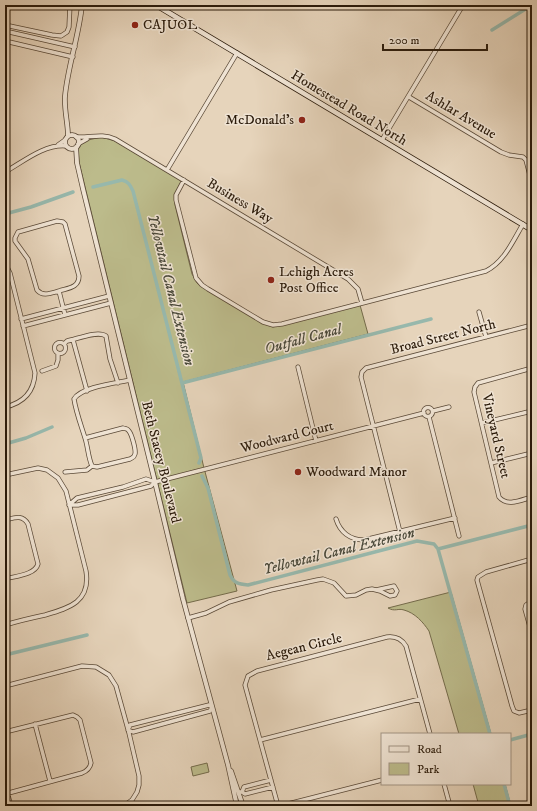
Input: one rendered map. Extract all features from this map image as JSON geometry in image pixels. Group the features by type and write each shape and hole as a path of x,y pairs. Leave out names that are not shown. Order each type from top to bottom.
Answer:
{"main road":[{"name":"Homestead Road North","path":"156,5 530,229"}],"street":[{"path":"5,25 52,36 61,36 67,32 70,5"},
{"path":"5,172 33,155 56,146 68,136 65,95 80,26 82,5"},
{"path":"409,97 464,5"},
{"path":"5,31 75,47"},
{"path":"51,42 52,36"},
{"path":"5,41 73,57"},
{"path":"167,170 237,54"},
{"name":"Ashlar Avenue","path":"382,140 409,97 501,152 523,157 526,160 532,183"},
{"path":"68,125 78,140 77,146"},
{"name":"Business Way","path":"75,136 85,138 101,135 111,137 348,279 358,289 362,303"},
{"path":"68,136 75,136"},
{"path":"56,146 66,146 71,149 83,140 94,136"},
{"path":"65,140 66,146"},
{"name":"Beth Stacey Boulevard","path":"77,146 77,163"},
{"name":"Beth Stacey Boulevard","path":"71,149 77,163 188,618 228,765 237,806"},
{"path":"184,180 176,196 194,274 202,285 263,322 273,325 282,324 490,269 501,260 523,224"},
{"path":"58,221 65,224 79,281 76,286 59,291 45,294 37,290 28,259 15,241 18,232 58,221"},
{"path":"530,229 532,223"},
{"path":"5,263 10,273 34,367 34,379 31,390 19,403 5,407"},
{"path":"59,291 65,315"},
{"path":"21,319 109,296"},
{"path":"23,326 111,303"},
{"path":"479,312 486,337"},
{"name":"Broad Street North","path":"373,426 361,377 363,370 369,367 532,325"},
{"path":"42,370 56,366 58,353 55,349 56,345 59,343 64,344 68,341 102,333 106,336 110,359 118,383"},
{"path":"73,340 86,391"},
{"path":"58,353 63,353 65,351 66,347 64,344"},
{"path":"298,367 316,441"},
{"name":"Vineyard Street","path":"532,368 478,383 474,392 499,497 503,501 509,503 532,497"},
{"path":"92,466 74,398 76,394 130,380"},
{"path":"449,407 433,411 428,408 425,409 424,413 429,417 459,536"},
{"path":"429,417 432,415 433,411"},
{"path":"482,423 532,411"},
{"name":"Woodward Court","path":"155,482 424,413"},
{"path":"373,426 400,532"},
{"path":"65,472 87,470 92,466 97,467 134,457 135,452 130,432 127,429 123,428 85,438"},
{"path":"491,463 532,453"},
{"path":"5,474 33,468 47,470 55,475 61,482 66,491 87,580 85,591 77,602 66,609 7,624 5,611"},
{"path":"69,505 77,498 146,479 155,482"},
{"path":"69,505 78,506 144,488 155,482"},
{"path":"5,520 21,517 26,519 38,564 34,571 5,579"},
{"path":"336,519 340,528 347,535 358,540 371,539 455,518"},
{"path":"532,559 482,574 477,580 514,711 519,713 532,710"},
{"path":"188,618 229,602 308,581 324,579 334,583 343,594 351,597 356,596 366,590 376,590 392,586 394,586 397,591 395,594 390,596 376,590"},
{"path":"532,601 526,605 525,609 532,634"},
{"name":"Aegean Circle","path":"279,806 245,686 248,676 257,671 395,637 406,646 430,733"},
{"path":"5,686 78,667 96,667 104,671 114,682 128,730 140,780 135,796 124,806"},
{"path":"260,740 420,699"},
{"path":"209,705 212,707 210,711 179,720 133,732 128,730 130,725 209,705"},
{"path":"5,732 73,715 80,720 90,757 90,767 82,773 6,793"},
{"path":"35,724 50,781"},
{"name":"Beth Stacey Boulevard","path":"228,765 241,792 243,806"},
{"path":"532,766 530,770 532,780"},
{"path":"271,780 244,787 241,792 245,794 273,787"},
{"path":"279,806 381,780"},
{"path":"5,785 6,793 11,806"},
{"path":"444,785 450,806"}],"green space":[{"path":"101,137 115,141 182,181 175,200 175,205 192,274 197,283 202,287 263,323 273,327 360,305 368,334 183,382 237,591 187,603 79,162 78,148 80,142"},
{"path":"451,592 491,733 459,733 429,631 412,613 388,608"},
{"path":"207,763 209,772 193,776 191,767"},
{"path":"473,785 505,785 511,806 479,806"}],"waterway":[{"path":"492,30 532,5"},
{"name":"Yellowtail Canal Extension","path":"93,187 122,180 129,184 133,191 201,458 199,463"},
{"name":"Yellowtail Canal Extension","path":"5,214 31,207 73,192"},
{"name":"Outfall Canal","path":"182,383 431,319"},
{"path":"5,444 26,438 52,427"},
{"name":"Yellowtail Canal Extension","path":"202,476 208,488 230,575 233,580 239,584 248,585 417,541 434,544 438,549 490,733"},
{"path":"438,549 532,525"},
{"path":"5,655 87,635"},
{"path":"511,740 532,734"},
{"name":"Yellowtail Canal Extension","path":"504,785 510,806"}],"place":[{"name":"CAJUOL","path":"135,25"},
{"name":"McDonald's","path":"302,120"},
{"name":"Lehigh Acres Post Office","path":"271,280"},
{"name":"Woodward Manor","path":"298,472"}]}
